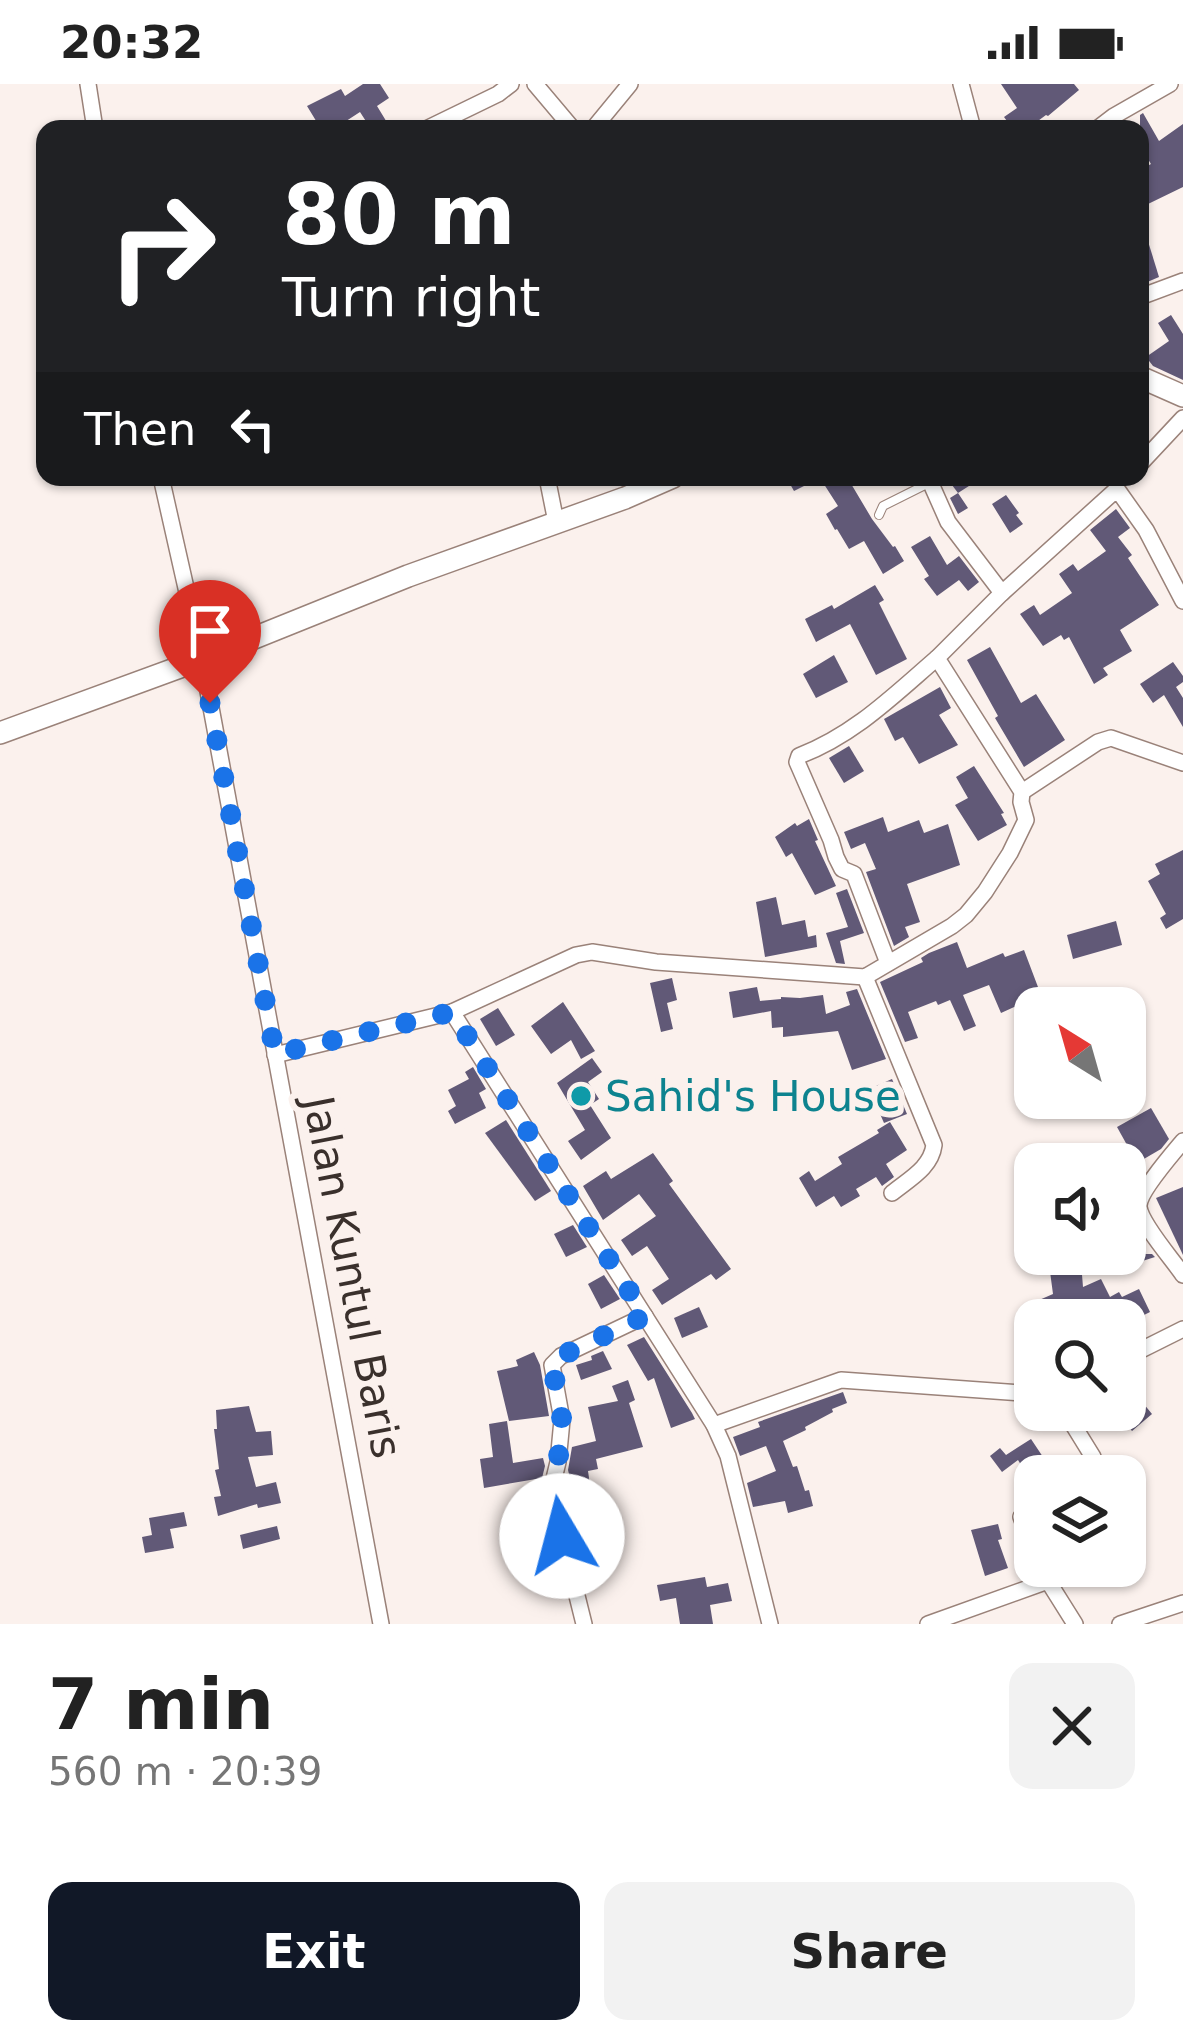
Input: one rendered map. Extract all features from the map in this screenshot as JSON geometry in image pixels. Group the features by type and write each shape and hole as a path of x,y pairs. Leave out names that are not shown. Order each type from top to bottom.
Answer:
{"street":[{"path":"88,84 94,120"},
{"path":"445,120 511,84"},
{"path":"536,84 566,120"},
{"path":"600,120 630,84"},
{"path":"962,84 972,120"},
{"path":"1109,120 1170,84"},
{"path":"1149,294 1183,281"},
{"path":"1149,381 1183,396"},
{"path":"1149,454 1183,418"},
{"name":"Jalan Kuntul Baris","path":"163,486 202,659 381,1624"},
{"path":"550,486 556,522"},
{"path":"0,733 650,486"},
{"path":"932,486 948,522 1003,593"},
{"path":"888,963 854,874 842,869 796,762 799,756 867,720 1119,486"},
{"path":"1124,486 1183,601"},
{"path":"275,1054 452,1012 576,955 592,952 656,962 865,976 952,926 986,892 1026,820 1022,792 937,658"},
{"path":"1022,792 1111,738 1183,763"},
{"path":"865,976 934,1145 924,1167 892,1193"},
{"path":"452,1012 714,1425 728,1456 770,1624"},
{"path":"1183,1141 1142,1196 1139,1207 1183,1275"},
{"path":"584,1624 550,1491 562,1420 552,1364 645,1316"},
{"path":"1146,1348 1183,1330"},
{"path":"714,1425 841,1380 1014,1392"},
{"path":"928,1624 1014,1587"},
{"path":"1052,1587 1075,1624"},
{"path":"1120,1624 1183,1604"}],"lane":[{"path":"879,515 883,506 918,486"}],"building":[{"path":"363,84 380,84 389,98 377,106 386,120 365,120 360,112 348,120 316,120 307,106 341,89 345,96"},
{"path":"1001,84 1074,84 1079,90 1039,120 1006,120 1004,117 1017,108"},
{"path":"1149,124 1159,141 1183,124 1183,187 1149,204"},
{"path":"1149,244 1159,277 1149,281"},
{"path":"1171,315 1183,334 1183,380 1149,361 1149,355 1169,341 1158,323"},
{"path":"825,486 852,486 904,561 883,574 864,541 849,549 826,514 838,506"},
{"path":"958,493 968,508 958,514 950,498"},
{"path":"1006,495 1023,524 1010,533 992,504"},
{"path":"1116,509 1130,528 1118,537 1159,605 1120,630 1132,651 1103,668 1108,675 1094,684 1069,637 1064,640 1061,635 1043,646 1020,614 1034,605 1040,615 1072,593 1059,574 1073,564 1078,571 1106,551 1090,530"},
{"path":"930,536 947,565 959,556 979,582 968,591 959,580 937,596 911,547"},
{"path":"875,585 907,659 876,675 850,624 816,642 805,619 832,605 834,609"},
{"path":"990,647 1021,703 1036,694 1065,740 1024,767 967,660"},
{"path":"834,655 848,682 816,698 803,674"},
{"path":"1173,662 1183,676 1176,687 1183,698 1183,727 1164,695 1153,703 1140,684"},
{"path":"940,687 951,708 939,715 958,745 919,764 903,737 895,741 884,719"},
{"path":"849,746 864,771 844,783 829,758"},
{"path":"974,766 1007,825 978,841 955,805 968,798 956,777"},
{"path":"883,817 888,832 919,820 924,833 948,824 960,865 907,884 920,922 905,927 909,937 894,946 866,872 876,869 865,843 851,849 844,832"},
{"path":"809,819 836,886 815,895 792,853 786,857 775,837"},
{"path":"1183,850 1183,919 1166,929 1160,918 1166,914 1148,881 1160,874 1155,864"},
{"path":"847,889 864,933 840,941 845,964 836,963 826,933 848,927 836,893"},
{"path":"776,897 782,925 805,920 808,937 816,935 817,947 765,957 756,902"},
{"path":"1116,921 1122,945 1073,959 1067,935"},
{"path":"957,942 967,968 1024,950 1038,987 1014,987 1014,1007 1001,1013 989,985 963,995 976,1026 964,1031 950,1000 908,1012 918,1038 905,1042 880,982 923,962 921,958"},
{"path":"672,978 677,1000 667,1003 673,1029 661,1032 650,983"},
{"path":"757,987 760,1001 823,995 826,1014 850,1005 846,992 857,989 886,1059 852,1070 838,1031 783,1037 783,1027 772,1028 771,1011 733,1018 729,992"},
{"path":"563,1002 595,1051 581,1059 571,1040 551,1054 531,1026"},
{"path":"498,1008 515,1035 496,1046 480,1019"},
{"path":"592,1058 602,1072 588,1082 599,1099 590,1105 611,1138 581,1160 568,1141 585,1130 557,1083"},
{"path":"473,1067 486,1089 479,1093 486,1108 455,1124 448,1111 456,1106 448,1090 469,1079 465,1072"},
{"path":"892,1079 907,1114 884,1123 869,1089"},
{"path":"1151,1108 1169,1139 1146,1158 1146,1143 1126,1143 1117,1127 1131,1119 1146,1119"},
{"path":"506,1120 551,1191 535,1201 485,1133"},
{"path":"890,1122 907,1150 886,1164 894,1177 882,1186 876,1177 856,1189 860,1196 841,1207 834,1196 816,1207 799,1178 809,1171 815,1181 842,1164 838,1157"},
{"path":"653,1153 673,1181 669,1184 731,1269 716,1280 711,1274 662,1305 652,1290 669,1279 647,1246 632,1256 621,1240 656,1216 639,1194 603,1220 583,1186 606,1171 611,1179"},
{"path":"1183,1187 1183,1255 1156,1198"},
{"path":"573,1225 587,1247 566,1257 554,1234"},
{"path":"604,1275 620,1299 601,1309 588,1284"},
{"path":"1050,1275 1082,1275 1083,1287 1101,1279 1110,1297 1139,1289 1144,1299 1042,1299 1053,1294"},
{"path":"699,1307 708,1327 682,1338 674,1318"},
{"path":"644,1337 695,1419 671,1428 654,1378 648,1381 627,1345"},
{"path":"603,1351 612,1369 581,1380 576,1365"},
{"path":"534,1352 549,1416 509,1421 497,1371 518,1366 516,1360"},
{"path":"628,1380 635,1400 629,1403 643,1447 596,1459 598,1469 588,1471 593,1506 607,1502 614,1530 575,1540 563,1491 565,1483 571,1482 572,1447 596,1441 588,1407 618,1401 612,1386"},
{"path":"843,1392 847,1403 783,1441 813,1506 788,1513 785,1501 753,1507 747,1483 776,1471 766,1446 740,1456 733,1437 760,1427 758,1422"},
{"path":"249,1406 256,1432 271,1431 273,1455 248,1457 256,1487 276,1482 281,1503 258,1508 257,1504 218,1516 214,1497 221,1496 215,1470 219,1469 216,1410"},
{"path":"507,1421 513,1463 543,1458 542,1478 484,1488 480,1459 493,1457 489,1424"},
{"path":"1031,1439 1042,1455 1014,1455 1014,1463 1002,1472 990,1456 1000,1448 1006,1455"},
{"path":"184,1512 187,1526 170,1529 174,1548 145,1553 142,1537 152,1535 149,1518"},
{"path":"998,1524 1008,1568 985,1576 971,1530"},
{"path":"277,1526 280,1539 243,1549 240,1535"},
{"path":"705,1577 707,1587 728,1583 732,1601 710,1605 713,1624 680,1624 676,1598 660,1601 657,1585"}],"place":[{"name":"Sahid's House","path":"581,1096"}],"route":[{"path":"210,703 275,1054 452,1012 645,1316 552,1364 562,1420 550,1491 562,1536"}]}
